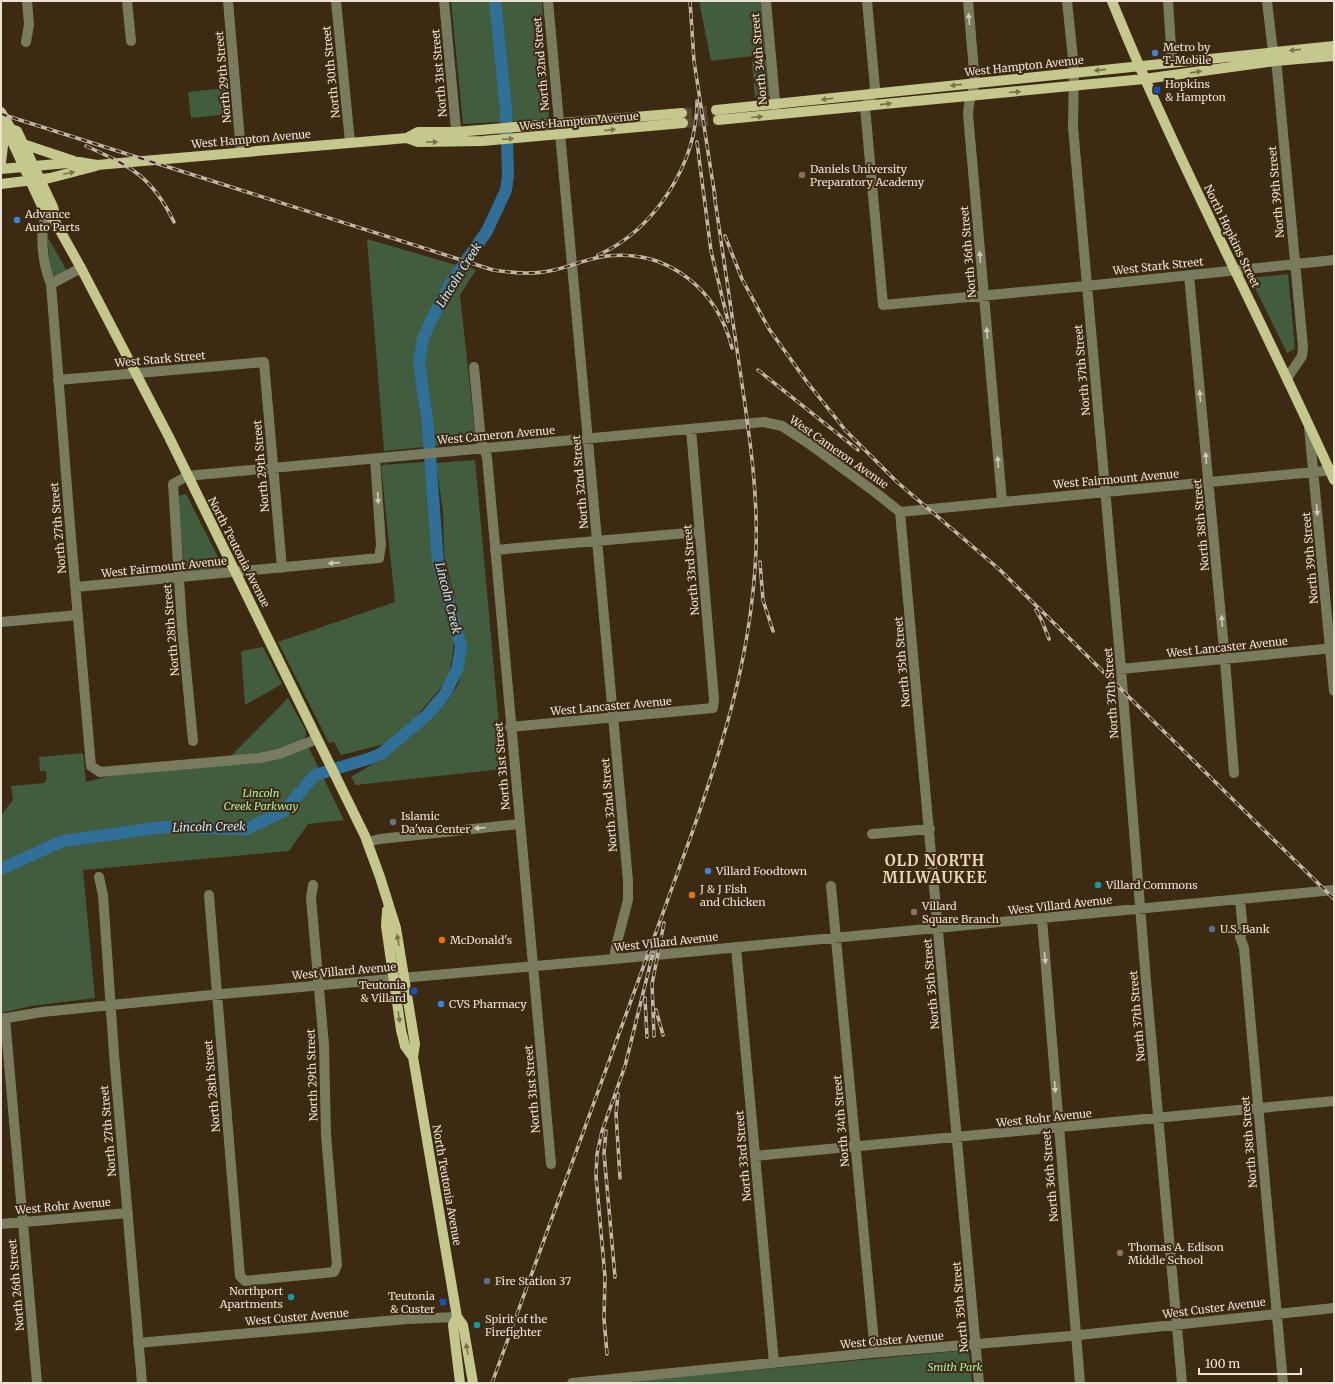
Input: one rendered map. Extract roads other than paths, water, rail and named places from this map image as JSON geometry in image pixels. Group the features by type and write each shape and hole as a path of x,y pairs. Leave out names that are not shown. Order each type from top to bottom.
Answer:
{"main road":[{"name":"North Hopkins Street","path":"1112,1 1144,79 1288,377 1332,470 1334,480"},
{"name":"West Hampton Avenue","path":"717,115 776,110 865,107 1144,79 1334,46"},
{"name":"West Hampton Avenue","path":"776,110 871,94 1172,62 1274,57 1334,56"},
{"name":"West Hampton Avenue","path":"1,184 35,180 83,170 98,165 407,138 418,142 457,143 533,138 682,118 558,124 456,132 418,132 407,138"},
{"name":"North Teutonia Avenue","path":"6,121 17,131 23,144 28,167"},
{"name":"North Teutonia Avenue","path":"6,121 9,135 54,211 50,217 81,268 187,476 348,799 367,842 380,877 387,904 396,928 415,1044 413,1057 458,1317 463,1325 473,1383"},
{"path":"1,163 6,121"},
{"path":"23,144 79,162"},
{"name":"West Hampton Avenue","path":"1,169 79,162 98,165"},
{"name":"North Teutonia Avenue","path":"387,904 386,926 403,1038 405,1046 413,1057"},
{"name":"North Teutonia Avenue","path":"458,1317 453,1325 460,1383"}],"street":[{"path":"26,1 29,24 26,42"},
{"path":"127,1 131,40"},
{"name":"North 29th Street","path":"228,1 241,152"},
{"name":"North 30th Street","path":"336,1 350,142"},
{"name":"North 31st Street","path":"444,1 457,143"},
{"name":"North 32nd Street","path":"548,1 628,880 628,900 614,959"},
{"name":"North 34th Street","path":"766,1 776,110"},
{"path":"865,107 874,88 867,1"},
{"name":"North 36th Street","path":"968,1 975,83 968,114 1002,501"},
{"name":"North 37th Street","path":"1067,1 1074,73 1073,127 1086,286 1121,669 1140,909 1182,1383"},
{"path":"1168,1 1172,62"},
{"name":"North 39th Street","path":"1267,1 1295,264 1302,347 1302,356 1288,377"},
{"name":"West Stark Street","path":"865,107 883,305 1086,286 1334,260"},
{"name":"North 27th Street","path":"50,217 42,229 46,273 51,284 90,760 93,769 100,772 260,758 279,754 318,741"},
{"path":"51,284 81,268"},
{"name":"North 38th Street","path":"1189,275 1209,482 1234,773"},
{"name":"North 29th Street","path":"264,362 272,468 282,568"},
{"name":"West Stark Street","path":"58,380 264,362"},
{"name":"North 31st Street","path":"474,367 481,441 487,457 510,727 551,1164"},
{"name":"West Cameron Avenue","path":"187,476 764,422 782,426 863,483 900,512"},
{"name":"North 39th Street","path":"1309,423 1332,648 1334,690"},
{"name":"North 33rd Street","path":"690,429 714,699 713,708"},
{"name":"West Fairmount Avenue","path":"76,587 373,560 379,558 381,545 375,459"},
{"name":"West Fairmount Avenue","path":"900,512 1332,470"},
{"name":"North 28th Street","path":"187,476 173,484 178,578 193,741"},
{"name":"North 35th Street","path":"900,512 930,829 956,1138 979,1383"},
{"path":"495,550 699,532"},
{"path":"1,622 78,615"},
{"name":"West Lancaster Avenue","path":"1121,669 1225,660 1332,648"},
{"name":"West Lancaster Avenue","path":"510,727 713,708"},
{"path":"367,842 380,839 519,824"},
{"path":"872,834 930,829"},
{"name":"North 27th Street","path":"98,878 103,895 142,1383"},
{"name":"North 29th Street","path":"240,1276 245,1281 334,1272 337,1265 326,1135 325,1063 311,898 313,885"},
{"name":"North 34th Street","path":"831,886 875,1353"},
{"name":"West Villard Avenue","path":"3,1019 111,1005 533,967 836,937 939,929 1334,890"},
{"name":"North 28th Street","path":"209,895 240,1276"},
{"name":"North 38th Street","path":"1240,899 1243,931 1240,937 1244,948 1283,1383"},
{"name":"North 36th Street","path":"1042,919 1080,1383"},
{"name":"North 33rd Street","path":"736,947 774,1363"},
{"name":"North 26th Street","path":"3,1019 37,1383"},
{"name":"West Rohr Avenue","path":"755,1156 855,1148 1334,1101"},
{"name":"West Rohr Avenue","path":"1,1224 128,1213"},
{"name":"West Custer Avenue","path":"572,1383 875,1353 1076,1336 1334,1308"},
{"name":"West Custer Avenue","path":"138,1343 408,1319 458,1317"}],"waterway":[{"name":"Lincoln Creek","path":"1,869 63,841 163,827 246,829 284,811 315,775 371,758 382,753 427,715 445,694 457,670 461,646 438,563 428,428 419,362 423,338 432,319 450,284 487,231 506,190 508,175 506,110 495,1"}],"tunnel":[{"path":"682,113 716,110"},
{"path":"683,123 718,120"}],"railway":[{"path":"690,1 694,61 715,197"},
{"path":"598,255 619,244 638,229 654,212 669,192 681,170 690,148 695,124 697,101"},
{"path":"1,114 493,270 516,273 539,273 594,258 607,256 629,256 650,259 670,267 687,278 702,292 715,308 725,327 732,348"},
{"path":"697,142 711,251 728,321"},
{"path":"86,146 115,160 138,174 157,194 166,206 174,222"},
{"path":"492,1383 692,833 726,729 743,659 749,624 756,550 755,487 748,425 714,193"},
{"path":"725,236 742,279 769,329 807,382 846,431 897,482 999,569 1334,899"},
{"path":"758,370 858,450"},
{"path":"760,562 763,600 773,631"},
{"path":"1036,610 1049,639"},
{"path":"654,1036 652,984 664,923"},
{"path":"607,1354 604,1319 605,1277 596,1176 597,1154 602,1131 625,1066 653,953"},
{"path":"645,998 647,1037"},
{"path":"656,1010 663,1035"},
{"path":"618,1094 616,1114 620,1178"},
{"path":"606,1131 604,1153 615,1277"}],"place":[{"name":"Metro by T-Mobile","path":"1155,53"},
{"name":"Hopkins & Hampton","path":"1157,90"},
{"name":"Daniels University Preparatory Academy","path":"802,175"},
{"name":"Advance Auto Parts","path":"17,220"},
{"name":"Islamic Da'wa Center","path":"393,822"},
{"name":"Villard Foodtown","path":"708,871"},
{"name":"Villard Commons","path":"1098,885"},
{"name":"J & J Fish and Chicken","path":"692,895"},
{"name":"Villard Square Branch","path":"914,912"},
{"name":"U.S. Bank","path":"1212,929"},
{"name":"McDonald's","path":"442,940"},
{"name":"Teutonia & Villard","path":"414,991"},
{"name":"CVS Pharmacy","path":"441,1004"},
{"name":"Thomas A. Edison Middle School","path":"1120,1253"},
{"name":"Fire Station 37","path":"487,1281"},
{"name":"Northport Apartments","path":"291,1297"},
{"name":"Teutonia & Custer","path":"443,1302"},
{"name":"Spirit of the Firefighter","path":"477,1325"}],"district":[{"name":"OLD NORTH MILWAUKEE","path":"935,870"}],"park label":[{"name":"Lincoln Creek Parkway","path":"261,799"},
{"name":"Smith Park","path":"955,1367"}]}
